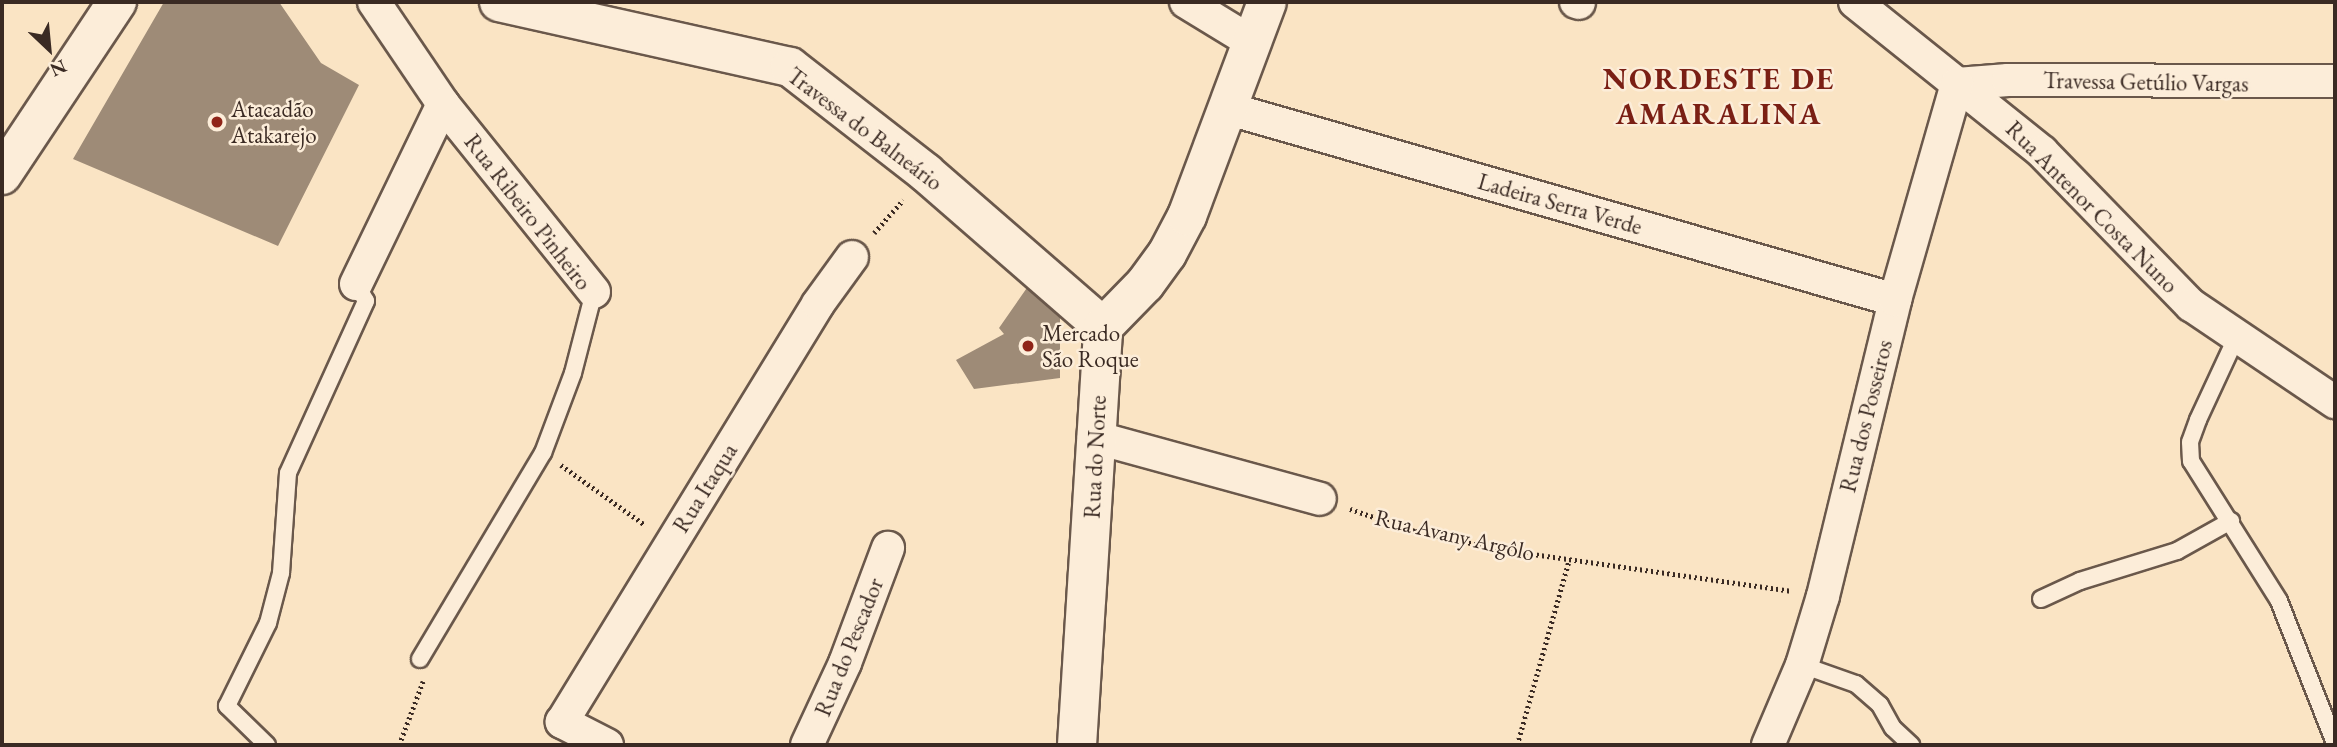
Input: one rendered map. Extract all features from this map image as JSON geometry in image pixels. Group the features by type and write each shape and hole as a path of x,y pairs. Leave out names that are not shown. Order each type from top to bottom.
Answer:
{"street":[{"path":"2,175 117,2"},
{"name":"Rua Ribeiro Pinheiro","path":"374,2 443,104 594,292"},
{"name":"Travessa do Balneário","path":"499,2 790,67 926,173 1103,327"},
{"path":"1186,2 1250,41"},
{"path":"1103,327 1167,254 1187,216 1250,41 1267,2"},
{"name":"Rua Antenor Costa Nuno","path":"1855,2 2042,152 2190,305 2335,402"},
{"name":"Travessa Getúlio Vargas","path":"1957,84 2008,80 2335,81"},
{"name":"Rua dos Posseiros","path":"1768,745 1802,664 1823,596 1895,300 1957,84"},
{"path":"356,284 443,104"},
{"name":"Ladeira Serra Verde","path":"1226,108 1895,300"},
{"name":"Rua Itaqua","path":"607,745 562,722 818,304 852,257"},
{"name":"Rua do Norte","path":"1077,745 1094,436 1103,327"},
{"path":"1094,436 1320,499"},
{"name":"Rua do Pescador","path":"807,745 845,663 888,548"}],"lane":[{"path":"267,745 227,706 268,623 281,573 288,473 366,301 356,284"},
{"name":"Rua Ribeiro Pinheiro","path":"420,659 543,453 573,373 594,292"},
{"path":"2236,338 2190,442 2191,461 2279,601 2335,743"},
{"path":"2041,599 2080,581 2177,551 2231,521"},
{"path":"1802,664 1856,684 1880,705 1893,728 1911,745"}],"path":[{"path":"852,257 926,173"},
{"path":"543,453 670,543"},
{"name":"Rua Avany Argôlo","path":"1320,499 1415,531 1569,560 1646,567 1823,596"},
{"path":"1517,745 1569,560"},
{"path":"398,745 426,674 420,659"}],"building":[{"name":"Atacadão Atakarejo","path":"164,2 279,2 321,63 359,85 278,246 73,159"},
{"path":"1031,282 1060,310 1060,378 974,389 956,360 1004,334 999,328"}],"place":[{"name":"Atacadão Atakarejo","path":"217,122"},
{"name":"Mercado São Roque","path":"1028,346"}],"district":[{"name":"NORDESTE DE AMARALINA","path":"1719,96"}]}
